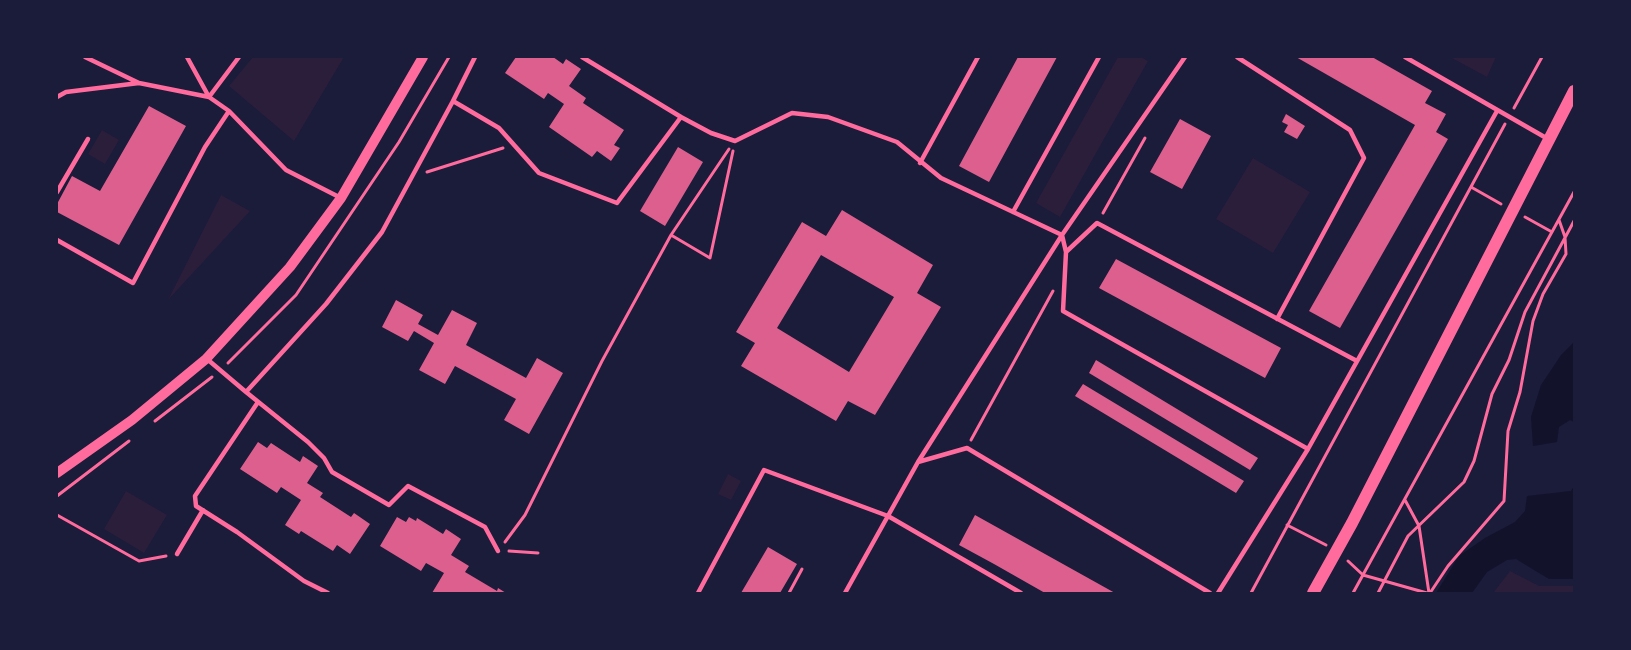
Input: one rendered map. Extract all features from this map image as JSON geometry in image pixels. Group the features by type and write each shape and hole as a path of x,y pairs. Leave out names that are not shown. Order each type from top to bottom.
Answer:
{"main road":[{"path":"1312,593 1352,523 1574,91"}],"street":[{"path":"57,473 132,420 206,359 290,267 341,198 423,57"}],"lane":[{"path":"85,57 139,83 208,97 229,111 286,170 341,198"},
{"path":"187,57 208,97"},
{"path":"208,97 239,57"},
{"path":"246,392 326,304 382,232 475,57"},
{"path":"582,57 681,117 711,133 735,141 792,113 828,117 863,128 897,142 940,178 1062,235"},
{"path":"920,163 978,57"},
{"path":"1012,212 1098,57"},
{"path":"845,593 918,462 1062,235 1185,57"},
{"path":"1237,57 1350,130 1364,158 1277,319"},
{"path":"1405,57 1548,139"},
{"path":"57,97 66,92 139,83"},
{"path":"453,101 499,128 539,173 617,203 681,117"},
{"path":"57,240 133,283 205,147 229,111"},
{"path":"1218,593 1308,449 1497,111"},
{"path":"57,192 88,139"},
{"path":"1066,252 1098,223 1357,361"},
{"path":"1062,235 1066,252 1063,311 1308,449"},
{"path":"206,359 309,442 324,458 332,472 389,505 408,486 485,527 498,551"},
{"path":"258,402 195,496 196,506 237,532 304,582 328,593"},
{"path":"918,462 967,448 1210,593"},
{"path":"698,593 764,470 888,516 1021,593"},
{"path":"177,554 203,510"}],"path":[{"path":"1251,593 1542,57"},
{"path":"1098,223 1149,130"},
{"path":"498,551 525,515 602,361 671,235 735,141"},
{"path":"671,235 710,258 735,141"},
{"path":"412,177 513,144"},
{"path":"1353,593 1574,192"},
{"path":"1429,593 1448,566 1504,501 1508,431 1520,392 1533,321 1543,294 1566,254 1565,237 1559,220"},
{"path":"1378,593 1408,536 1464,482 1474,461 1492,394 1509,360 1525,312 1574,221"},
{"path":"967,448 1065,268"},
{"path":"1405,499 1419,526 1429,593"},
{"path":"57,515 139,561 177,554"},
{"path":"498,551 538,553"},
{"path":"789,593 802,569"},
{"path":"1363,575 1429,593"}],"shaded area":[{"path":"253,57 344,57 294,141 229,86"},
{"path":"1118,57 1141,57 1148,61 1060,217 1036,203"},
{"path":"1450,57 1496,57 1487,77"},
{"path":"102,130 119,140 105,164 88,154"},
{"path":"1253,158 1310,192 1273,253 1216,219"},
{"path":"221,195 250,211 168,300"},
{"path":"1574,342 1574,422 1570,420 1559,427 1557,442 1533,446 1531,417 1541,385 1561,355"},
{"path":"728,474 741,481 731,500 718,494"},
{"path":"1574,486 1574,579 1549,579 1516,559 1507,560 1487,572 1472,593 1436,593 1459,556 1485,538 1515,522 1525,511 1527,496 1571,491"},
{"path":"126,491 167,515 144,553 104,529"},
{"path":"1510,571 1539,586 1574,586 1574,593 1493,593"}],"building":[{"path":"516,57 553,57 563,64 566,59 581,69 569,86 586,98 583,103 624,130 614,145 620,148 611,161 597,151 592,157 549,127 564,104 548,93 544,99 505,73"},
{"path":"1018,57 1057,57 989,182 959,166"},
{"path":"1296,57 1372,57 1432,91 1425,103 1446,114 1436,132 1448,139 1340,328 1309,311 1415,125"},
{"path":"149,106 186,126 119,245 57,212 57,204 72,176 100,191"},
{"path":"1286,114 1305,126 1297,139 1284,132 1288,125 1282,122"},
{"path":"1180,119 1211,136 1182,189 1150,172"},
{"path":"678,147 703,162 665,226 640,211"},
{"path":"842,210 933,265 917,293 941,307 875,415 848,401 836,421 741,366 755,343 736,332 802,222 826,236","holes":["821,255 894,297 849,372 777,328"]},
{"path":"1116,259 1281,348 1265,378 1099,288"},
{"path":"396,300 423,315 418,324 438,335 452,310 477,323 466,345 526,378 537,358 563,373 529,434 504,420 516,399 455,366 445,384 419,370 434,343 414,331 408,341 382,327"},
{"path":"1096,360 1258,458 1250,470 1089,373"},
{"path":"1083,384 1244,481 1236,493 1075,396"},
{"path":"258,442 267,448 271,443 300,462 303,456 318,466 307,483 323,493 320,497 351,517 354,513 370,524 350,554 337,545 333,551 301,531 299,534 285,525 301,500 281,487 277,493 240,469"},
{"path":"975,515 1115,593 1045,593 959,545"},
{"path":"397,517 406,522 409,517 416,521 417,518 443,534 446,529 461,539 451,555 469,566 465,572 497,591 498,588 506,593 432,593 444,573 426,563 421,571 380,546"},
{"path":"768,547 797,564 780,593 741,593"}]}
